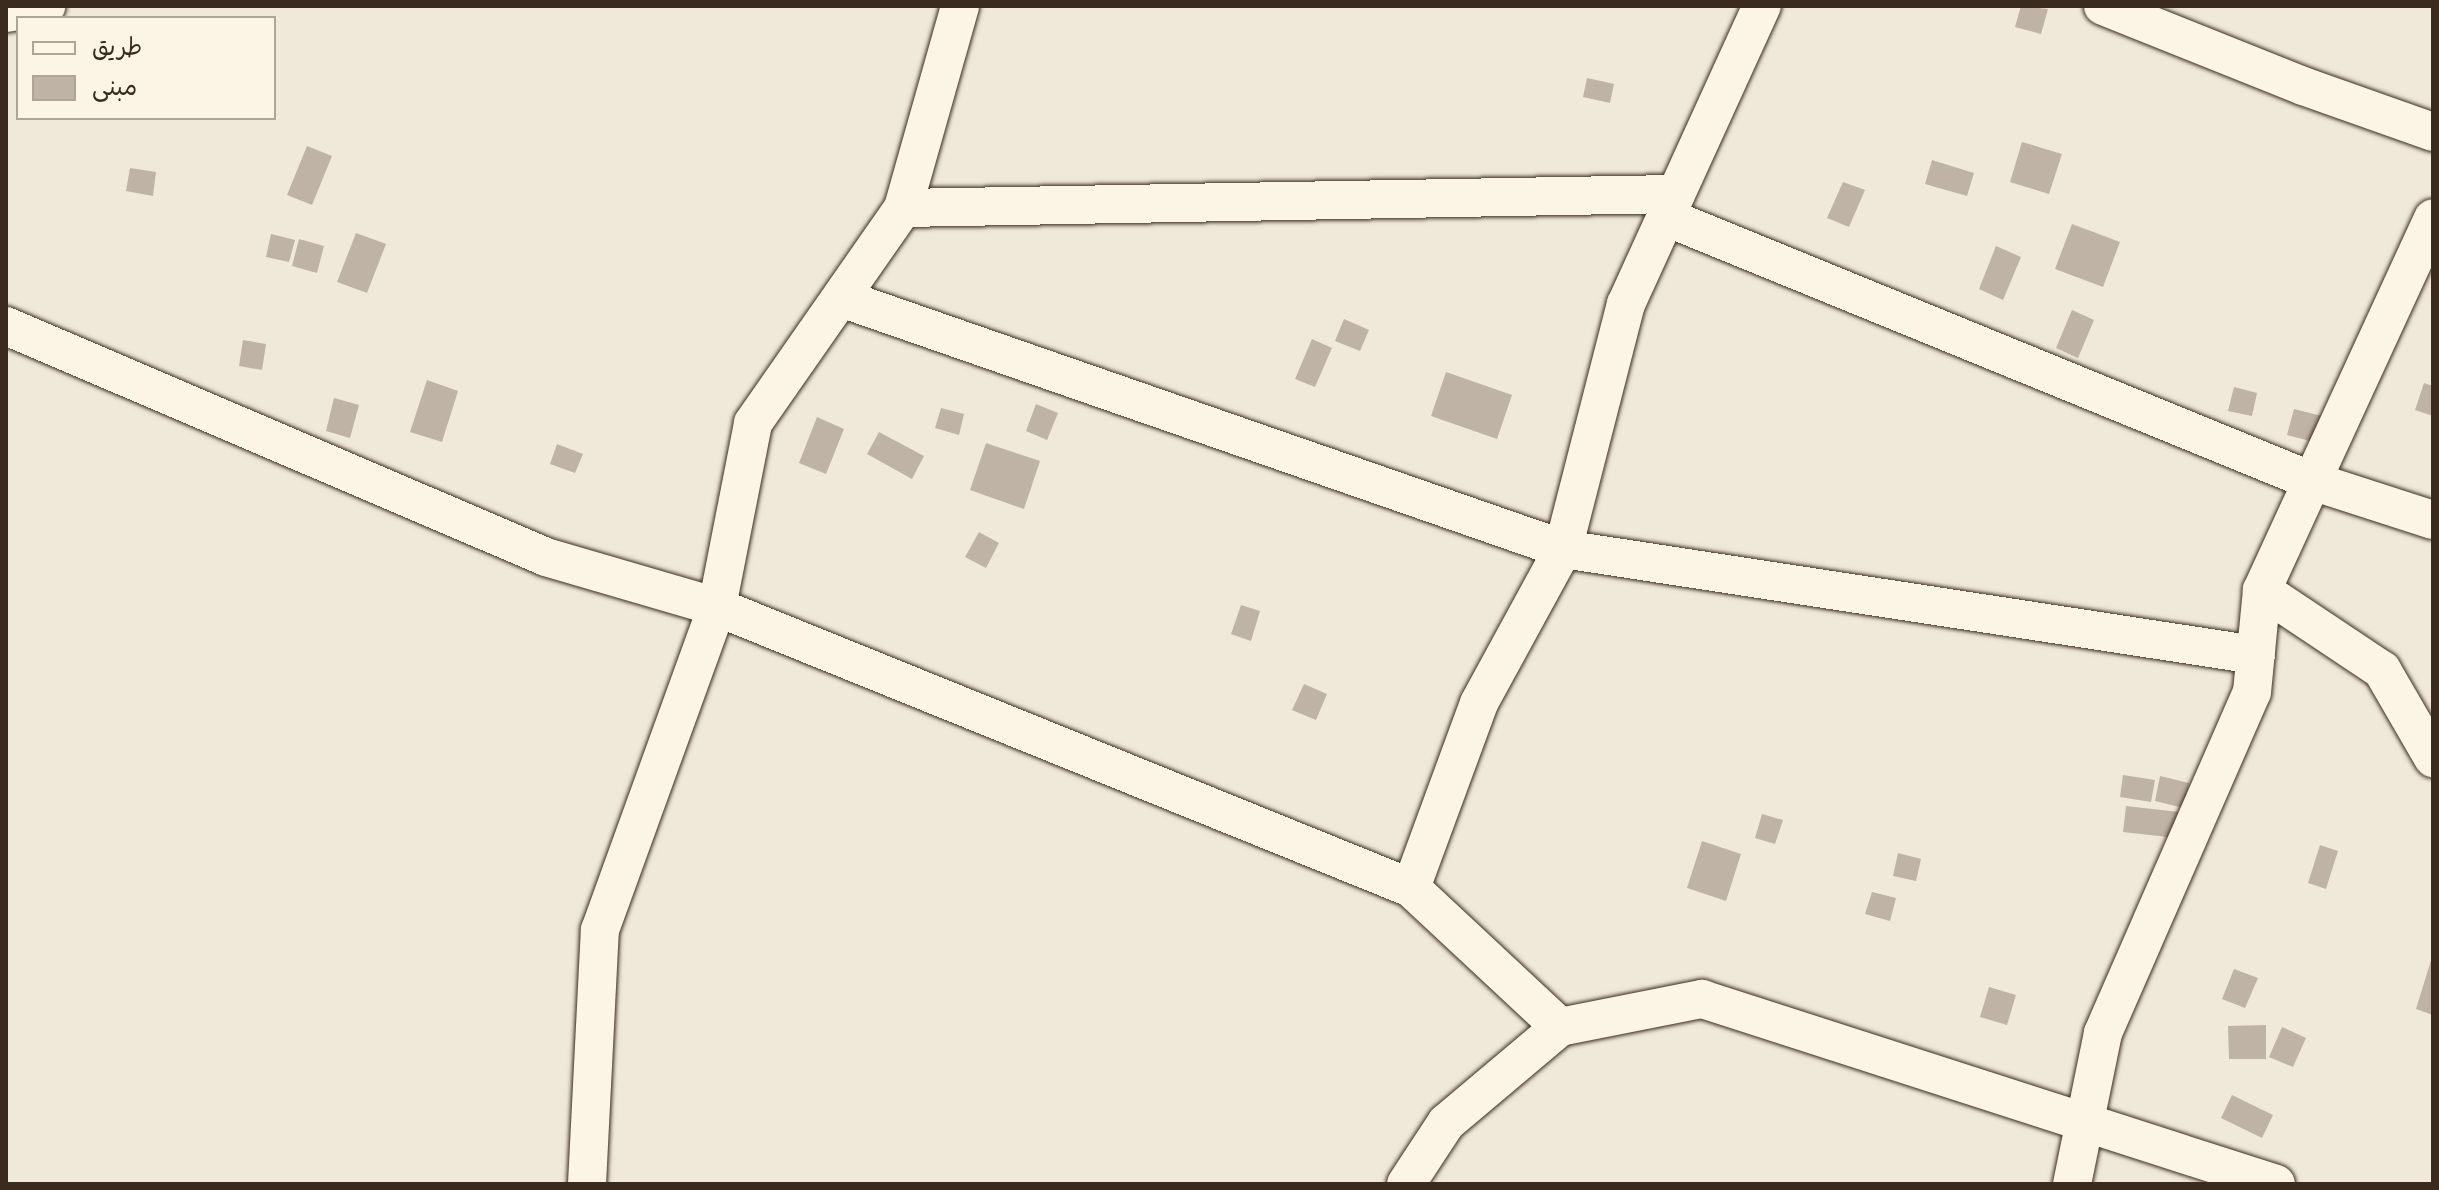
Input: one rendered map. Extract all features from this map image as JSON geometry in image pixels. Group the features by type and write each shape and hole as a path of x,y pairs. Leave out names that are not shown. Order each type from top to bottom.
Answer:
{"street":[{"path":"6,13 46,6"},
{"path":"587,1184 600,930 717,607 753,423 903,208 960,6"},
{"path":"1411,888 1479,703 1563,549 1626,304 1762,6"},
{"path":"2103,6 2303,86 2433,132"},
{"path":"903,208 1671,205 2312,481 2433,520"},
{"path":"2072,1184 2103,1033 2252,692 2262,590 2433,218"},
{"path":"841,298 1563,549 2256,655"},
{"path":"6,326 546,557 717,607 1411,888 1560,1027"},
{"path":"2262,590 2382,670 2433,758"},
{"path":"1406,1184 1446,1123 1560,1027 1702,999 2276,1184"}],"building":[{"path":"2021,6 2048,9 2041,34 2015,27"},
{"path":"1587,78 1614,84 1610,103 1583,97"},
{"path":"2022,142 2062,154 2049,194 2010,182"},
{"path":"307,146 332,156 312,205 287,195"},
{"path":"1932,160 1974,173 1967,196 1925,184"},
{"path":"130,168 156,172 153,196 126,191"},
{"path":"1843,182 1865,190 1849,227 1827,218"},
{"path":"2072,224 2120,242 2103,287 2055,269"},
{"path":"356,233 386,244 367,293 337,282"},
{"path":"271,234 295,240 289,262 266,257"},
{"path":"299,239 324,246 317,273 292,266"},
{"path":"1996,246 2021,257 2003,300 1979,289"},
{"path":"2072,310 2094,320 2078,358 2056,348"},
{"path":"1344,319 1369,330 1360,351 1335,341"},
{"path":"1312,339 1332,348 1315,387 1295,379"},
{"path":"243,340 266,344 262,370 239,366"},
{"path":"1446,372 1512,395 1497,439 1431,416"},
{"path":"427,380 458,391 442,442 410,432"},
{"path":"2424,383 2433,386 2433,416 2415,410"},
{"path":"2234,387 2257,393 2252,416 2228,411"},
{"path":"334,398 359,405 350,438 326,431"},
{"path":"1036,404 1058,413 1047,440 1026,431"},
{"path":"941,408 964,414 959,435 935,428"},
{"path":"2294,409 2322,416 2314,442 2287,435"},
{"path":"817,417 844,429 826,474 799,463"},
{"path":"879,432 924,456 912,479 867,454"},
{"path":"986,443 1040,461 1024,509 970,490"},
{"path":"557,444 583,454 575,473 550,464"},
{"path":"979,532 999,543 986,568 965,557"},
{"path":"1241,605 1260,611 1251,641 1231,634"},
{"path":"1304,684 1327,694 1316,720 1292,710"},
{"path":"2123,775 2155,780 2151,802 2120,797"},
{"path":"2160,776 2189,783 2184,808 2155,801"},
{"path":"2126,806 2179,812 2176,838 2123,832"},
{"path":"1762,814 1783,820 1775,844 1755,838"},
{"path":"1702,841 1741,854 1726,901 1687,888"},
{"path":"2320,845 2338,851 2326,889 2308,883"},
{"path":"1898,853 1921,859 1916,881 1893,876"},
{"path":"1872,892 1896,898 1890,921 1865,914"},
{"path":"2433,957 2433,1015 2416,1009"},
{"path":"2234,969 2258,978 2245,1008 2222,999"},
{"path":"1989,987 2016,995 2007,1025 1980,1017"},
{"path":"2266,1025 2266,1059 2229,1059 2228,1026"},
{"path":"2282,1027 2306,1038 2293,1067 2269,1057"},
{"path":"2232,1095 2273,1115 2262,1138 2221,1118"}]}
